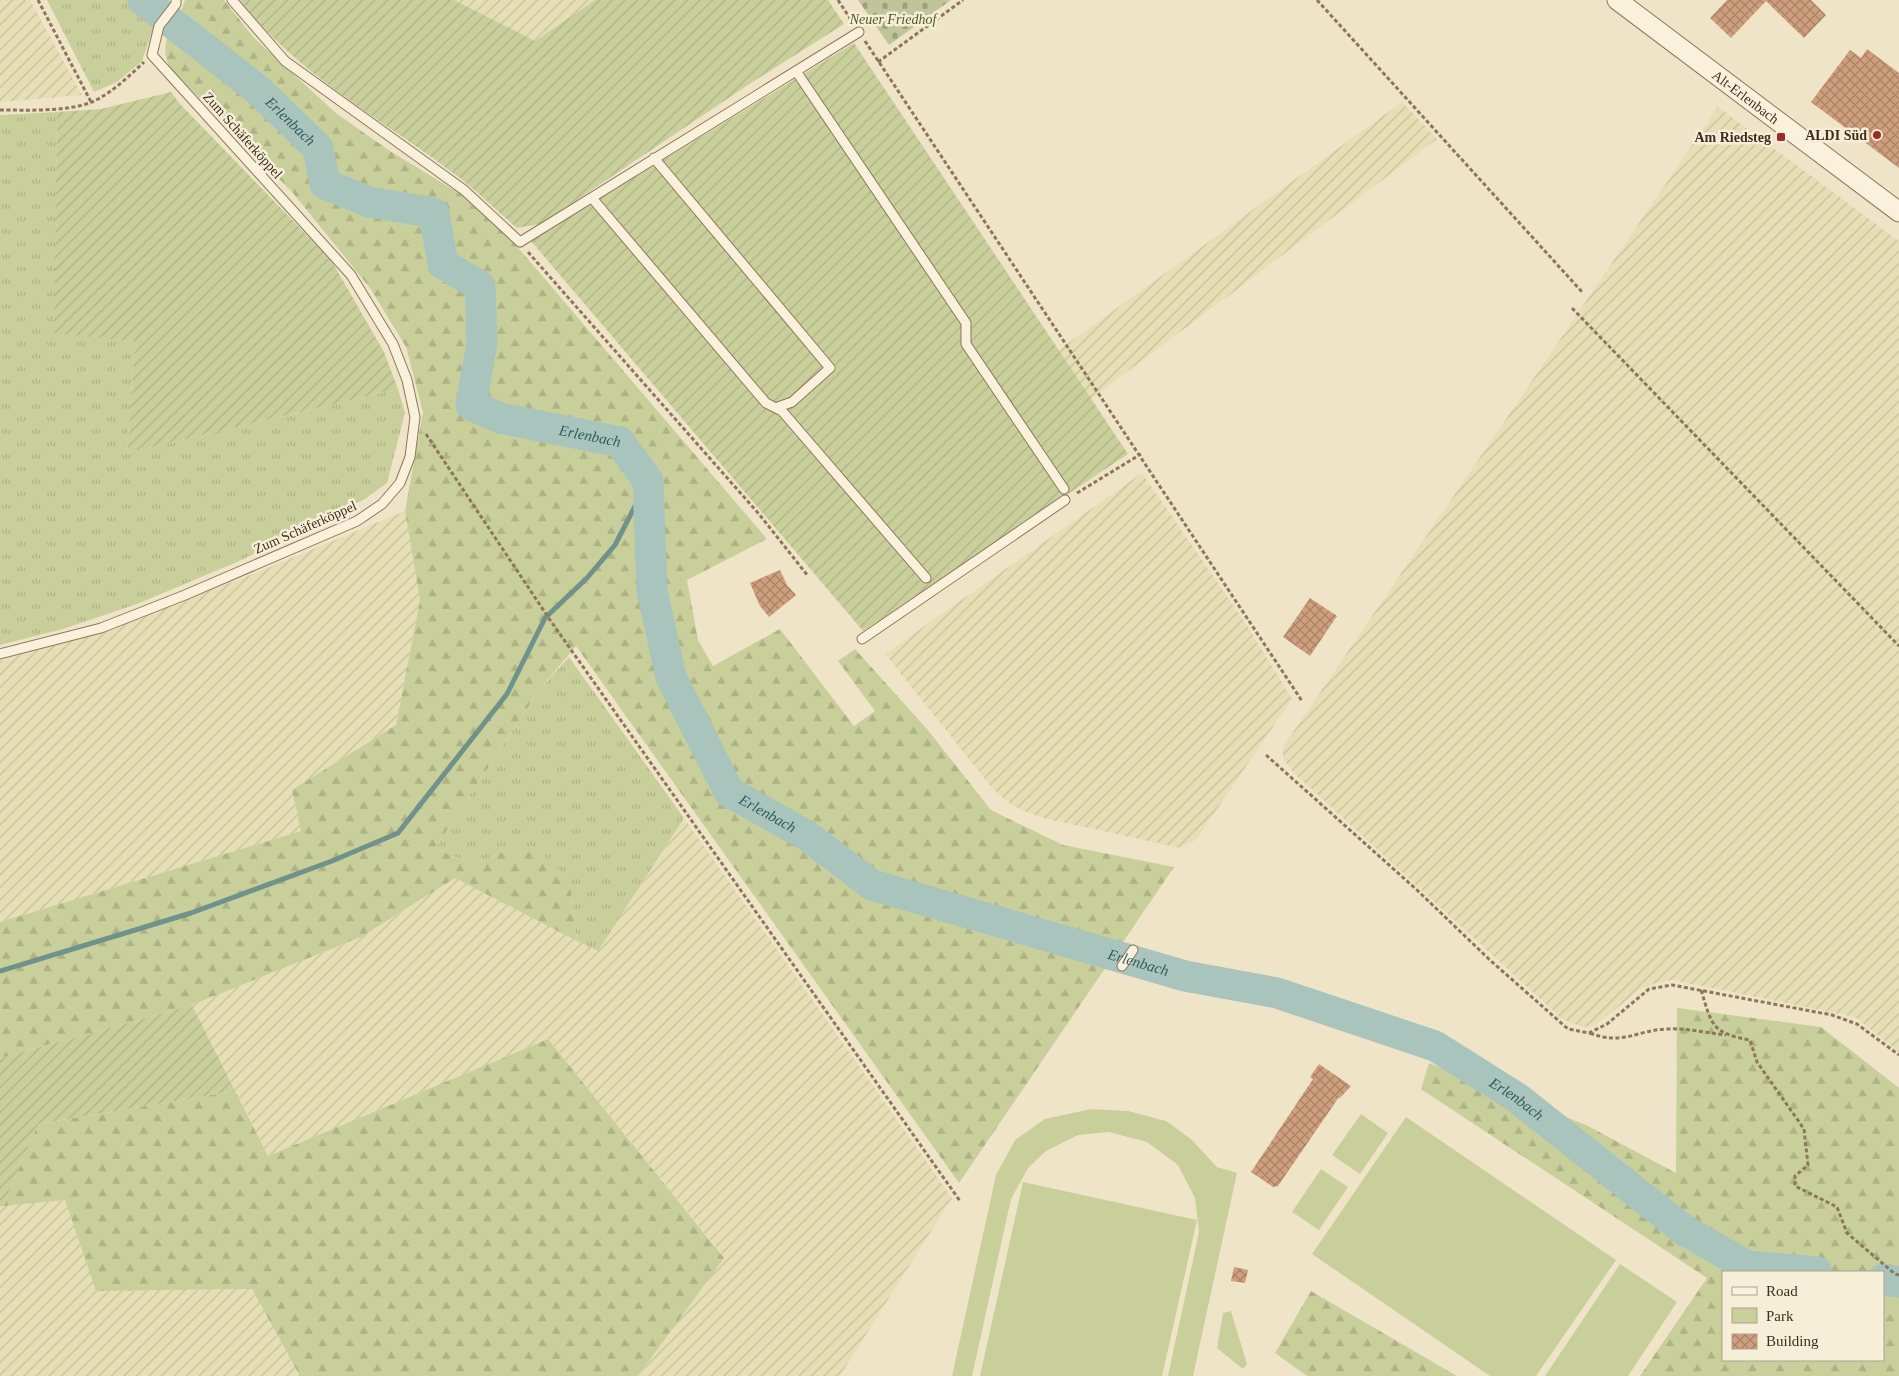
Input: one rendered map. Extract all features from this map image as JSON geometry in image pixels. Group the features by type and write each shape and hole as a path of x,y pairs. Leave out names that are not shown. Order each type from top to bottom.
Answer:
{"street":[{"name":"Alt-Erlenbach","path":"1617,0 1899,212"}],"lane":[{"path":"232,0 285,62 464,190 520,242 859,32"},
{"path":"152,55 159,26 176,2"},
{"name":"Zum Schäferköppel","path":"0,654 101,628 185,595 358,521 382,504 400,483 410,457 415,417 407,380 393,344 351,275 152,55"},
{"path":"796,71 966,323 966,344 1064,489"},
{"path":"654,158 830,368 792,402 778,407"},
{"path":"592,198 766,403 778,407 926,578"},
{"path":"862,639 1065,500"},
{"path":"1122,966 1133,950"}],"path":[{"path":"38,0 91,102"},
{"path":"963,0 878,62 1141,454 1302,701"},
{"path":"1317,0 1583,293"},
{"path":"0,110 56,109 91,102 120,84 152,55"},
{"path":"520,242 759,514 808,576"},
{"path":"1572,308 1899,646"},
{"path":"415,417 550,620 960,1201"},
{"path":"1065,500 1141,454"},
{"path":"1266,755 1568,1029 1603,1038 1622,1039 1666,1029 1750,1040 1757,1062 1804,1129 1808,1165 1795,1176 1795,1186 1837,1206 1847,1233 1895,1274 1899,1275"},
{"path":"1589,1033 1607,1024 1649,990 1672,985 1832,1014 1857,1024 1899,1055"},
{"path":"1701,990 1711,1023 1727,1036"}],"shaded area":[{"path":"0,0 30,0 82,95 0,102"},
{"path":"454,0 595,0 535,41"},
{"path":"1402,102 1437,139 1091,399 1059,350"},
{"path":"1718,107 1899,241 1899,1052 1855,1017 1672,980 1656,983 1639,990 1595,1026 1582,1027 1562,1019 1294,773 1283,759 1283,747"},
{"path":"1142,473 1246,624 1292,699 1196,840 1180,848 1039,817 1013,806 993,789 885,654"},
{"path":"405,511 420,600 396,725 292,790 302,831 0,922 0,661 100,632 258,572"},
{"path":"684,818 952,1198 840,1376 638,1376 724,1257 548,1039 268,1156 192,1005 361,937 455,878 598,951"},
{"path":"65,1200 97,1291 252,1289 300,1376 0,1376 0,1206"}],"green space":[{"path":"47,0 163,0 142,61 117,82 94,92"},
{"path":"185,0 224,0 254,38 337,114 390,151 459,193 515,244 767,539 687,580 698,640 713,666 780,629 854,726 875,711 838,661 855,649 927,729 991,810 1063,845 1174,867 959,1183 576,646 540,689 435,848 473,865 504,851 539,851 570,880 577,941 455,878 361,937 192,1005 0,1058 0,922 301,831 292,790 396,725 420,600 405,511 423,412 406,347 370,288 292,192 170,68 166,58 166,41"},
{"path":"240,0 454,0 535,41 595,0 828,0 844,24 748,85 541,224 517,228 460,178 344,96 288,52"},
{"name":"Neuer Friedhof","path":"858,0 951,0 889,45"},
{"path":"854,43 1128,454 863,631 531,241"},
{"path":"171,92 180,104 331,260 384,352 398,389 127,453 135,342 54,333 57,112 101,109"},
{"path":"57,112 55,332 135,342 127,453 398,389 405,413 387,483 365,499 237,562 137,604 63,629 0,645 0,115"},
{"path":"569,657 684,818 598,951 577,941 570,880 504,851 473,865 435,848 540,689"},
{"path":"192,1005 235,1091 38,1124 3,1206 0,1206 0,1058"},
{"path":"1677,1008 1821,1027 1899,1088 1899,1376 1640,1376 1707,1278 1421,1089 1429,1063 1586,1125 1676,1173"},
{"path":"548,1039 724,1258 638,1376 300,1376 252,1289 96,1291 65,1200 3,1206 38,1124 235,1091 268,1156"},
{"path":"1091,1109 1128,1111 1166,1121 1191,1139 1217,1167 1237,1173 1193,1376 1168,1376 1199,1232 1195,1198 1178,1165 1147,1142 1109,1132 1078,1135 1046,1151 1028,1168 1011,1199 972,1376 952,1376 996,1175 1015,1140 1045,1119"},
{"path":"1361,1114 1388,1133 1360,1174 1332,1155"},
{"path":"1406,1117 1616,1260 1536,1376 1490,1376 1312,1254"},
{"path":"1321,1169 1348,1187 1319,1230 1292,1212"},
{"path":"1023,1182 1197,1220 1162,1376 980,1376"},
{"path":"1620,1264 1677,1302 1628,1376 1545,1376"},
{"path":"1311,1291 1457,1376 1307,1376 1275,1353"},
{"path":"1231,1311 1247,1364 1243,1369 1217,1348 1223,1313"}],"building":[{"path":"1727,0 1811,0 1826,15 1804,38 1766,1 1731,38 1710,18"},
{"name":"ALDI Süd","path":"1867,49 1899,73 1899,168 1811,102 1850,50 1861,58"},
{"path":"780,570 787,585 796,595 769,617 760,606 750,583"},
{"path":"1310,598 1337,616 1310,656 1283,637"},
{"path":"1319,1064 1351,1086 1339,1097 1278,1186 1273,1187 1251,1172 1313,1079 1310,1077"},
{"path":"1234,1267 1248,1270 1245,1283 1231,1281"}],"waterway":[{"name":"Erlenbach","path":"143,0 258,90 318,148 325,184 369,202 434,213 443,264 480,286 482,343 471,405 500,418 620,442 648,481 652,591 671,677 729,792 806,835 872,885 1185,976 1277,993 1435,1046 1516,1097 1684,1230 1747,1266 1805,1271"},
{"path":"0,971 191,913 332,861 398,833 507,694 545,618 587,578 615,545 648,481"},
{"name":"Erlenbach","path":"1884,1279 1899,1282"}],"place":[{"name":"ALDI Süd","path":"1877,135"},
{"name":"Am Riedsteg","path":"1781,137"}]}
